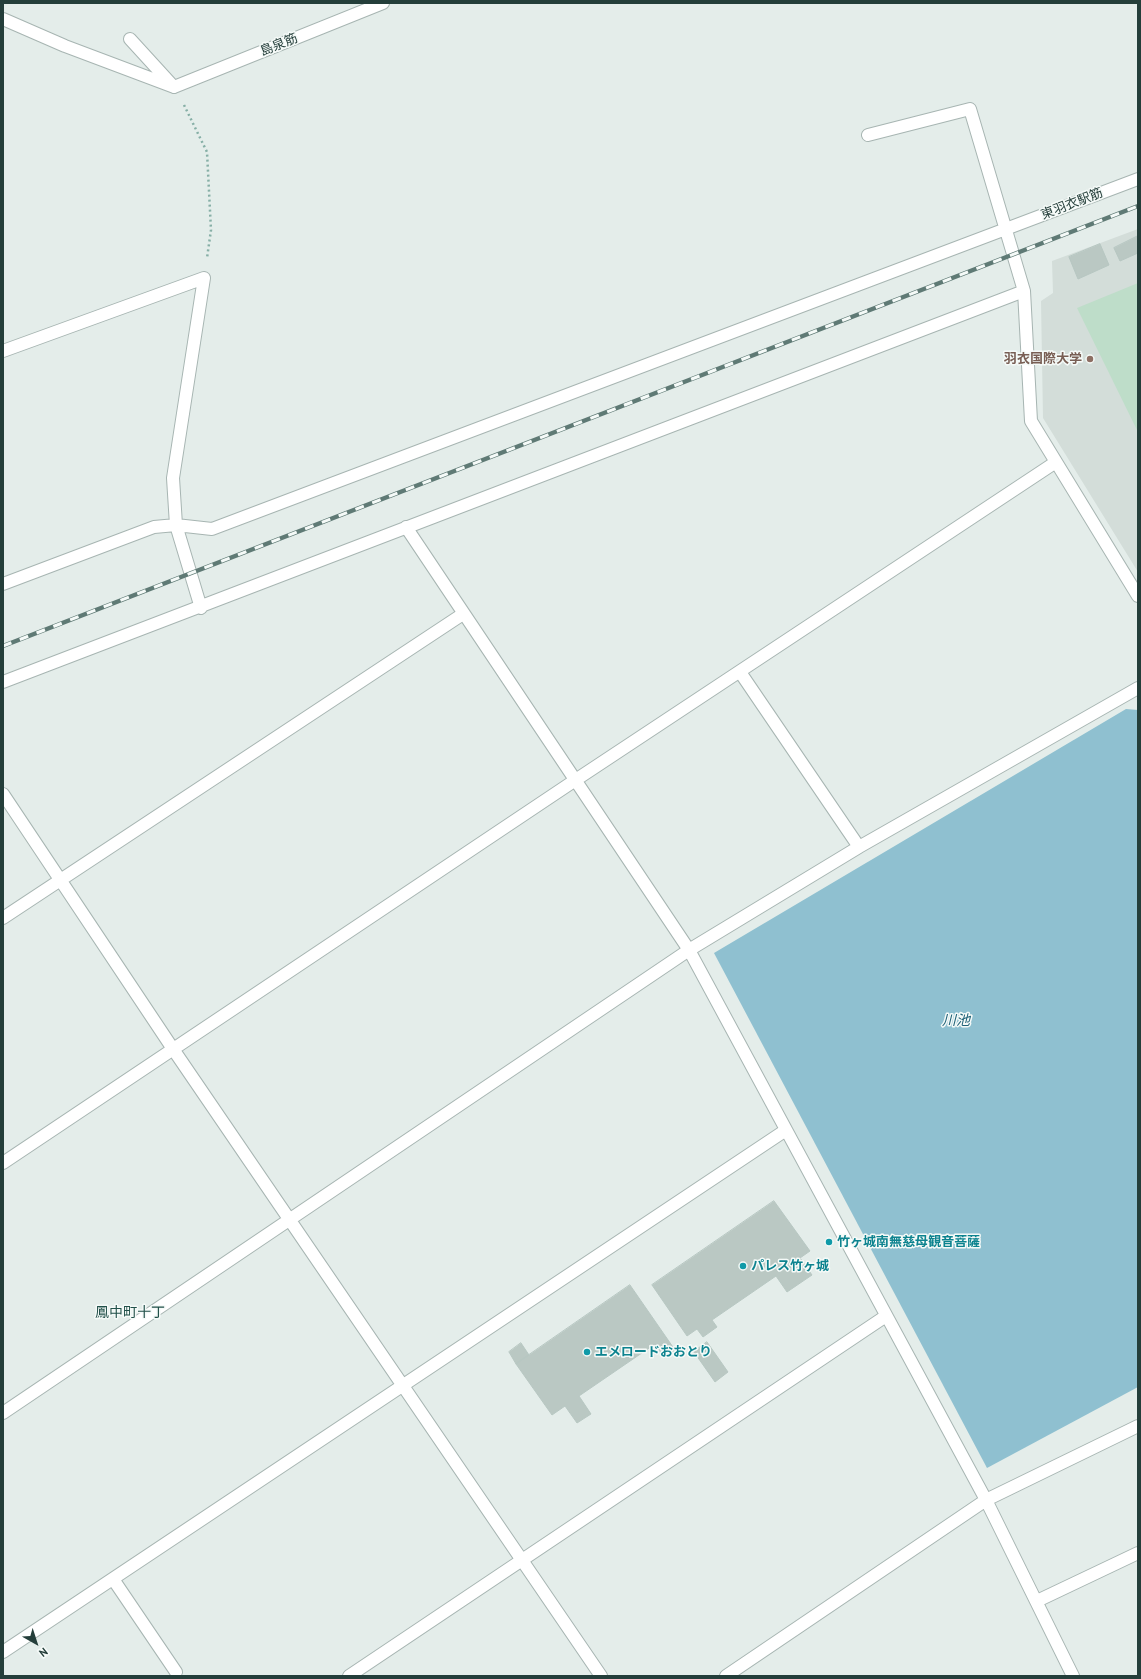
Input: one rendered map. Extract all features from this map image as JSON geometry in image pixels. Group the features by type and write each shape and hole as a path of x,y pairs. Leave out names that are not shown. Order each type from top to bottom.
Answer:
{"street":[{"name":"島泉筋","path":"174,87 384,3"},
{"path":"3,19 65,46 174,87"},
{"path":"130,39 174,87"},
{"path":"868,135 970,109 1024,291 1031,421 1138,596"},
{"name":"東羽衣駅筋","path":"3,584 154,527 176,525 212,529 1138,179"},
{"path":"3,351 204,278 173,478 176,525 201,608"},
{"path":"3,682 201,608 406,527 1024,291"},
{"path":"3,1163 574,781 1056,462"},
{"path":"406,527 574,781 689,950 986,1500 1073,1676"},
{"path":"3,918 463,614"},
{"path":"740,672 859,847"},
{"path":"3,1413 290,1221 689,950 859,847 1138,688"},
{"path":"3,794 173,1049 601,1676"},
{"path":"3,1652 786,1130"},
{"path":"349,1676 886,1316"},
{"path":"726,1676 986,1500 1138,1426"},
{"path":"1037,1601 1138,1553"},
{"path":"113,1579 176,1672"}],"path":[{"path":"174,87 207,152 211,230 204,278"}],"shaded area":[{"name":"羽衣国際大学","path":"1138,229 1138,572 1043,418 1041,301 1053,293 1052,261"}],"green space":[{"path":"1138,283 1138,432 1077,308"}],"water":[{"name":"川池","path":"1126,709 1138,710 1138,1387 987,1468 714,953"}],"building":[{"path":"1138,236 1138,253 1120,261 1114,248"},
{"path":"1100,244 1109,265 1078,279 1069,257"},
{"name":"パレス竹ヶ城","path":"774,1201 810,1251 800,1258 812,1275 787,1292 776,1276 712,1320 717,1327 703,1337 697,1329 687,1336 652,1285"},
{"name":"エメロードおおとり","path":"630,1285 675,1350 664,1358 655,1344 579,1396 591,1414 577,1423 565,1406 552,1415 516,1364"},
{"path":"707,1342 728,1372 715,1382 694,1352"},
{"path":"521,1343 529,1355 516,1364 509,1352"}],"railway":[{"path":"3,646 1138,206"}],"place":[{"name":"羽衣国際大学","path":"1090,359"},
{"name":"竹ヶ城南無慈母観音菩薩","path":"829,1242"},
{"name":"パレス竹ヶ城","path":"743,1266"},
{"name":"エメロードおおとり","path":"587,1352"}],"district":[{"name":"鳳中町十丁","path":"130,1313"}]}
